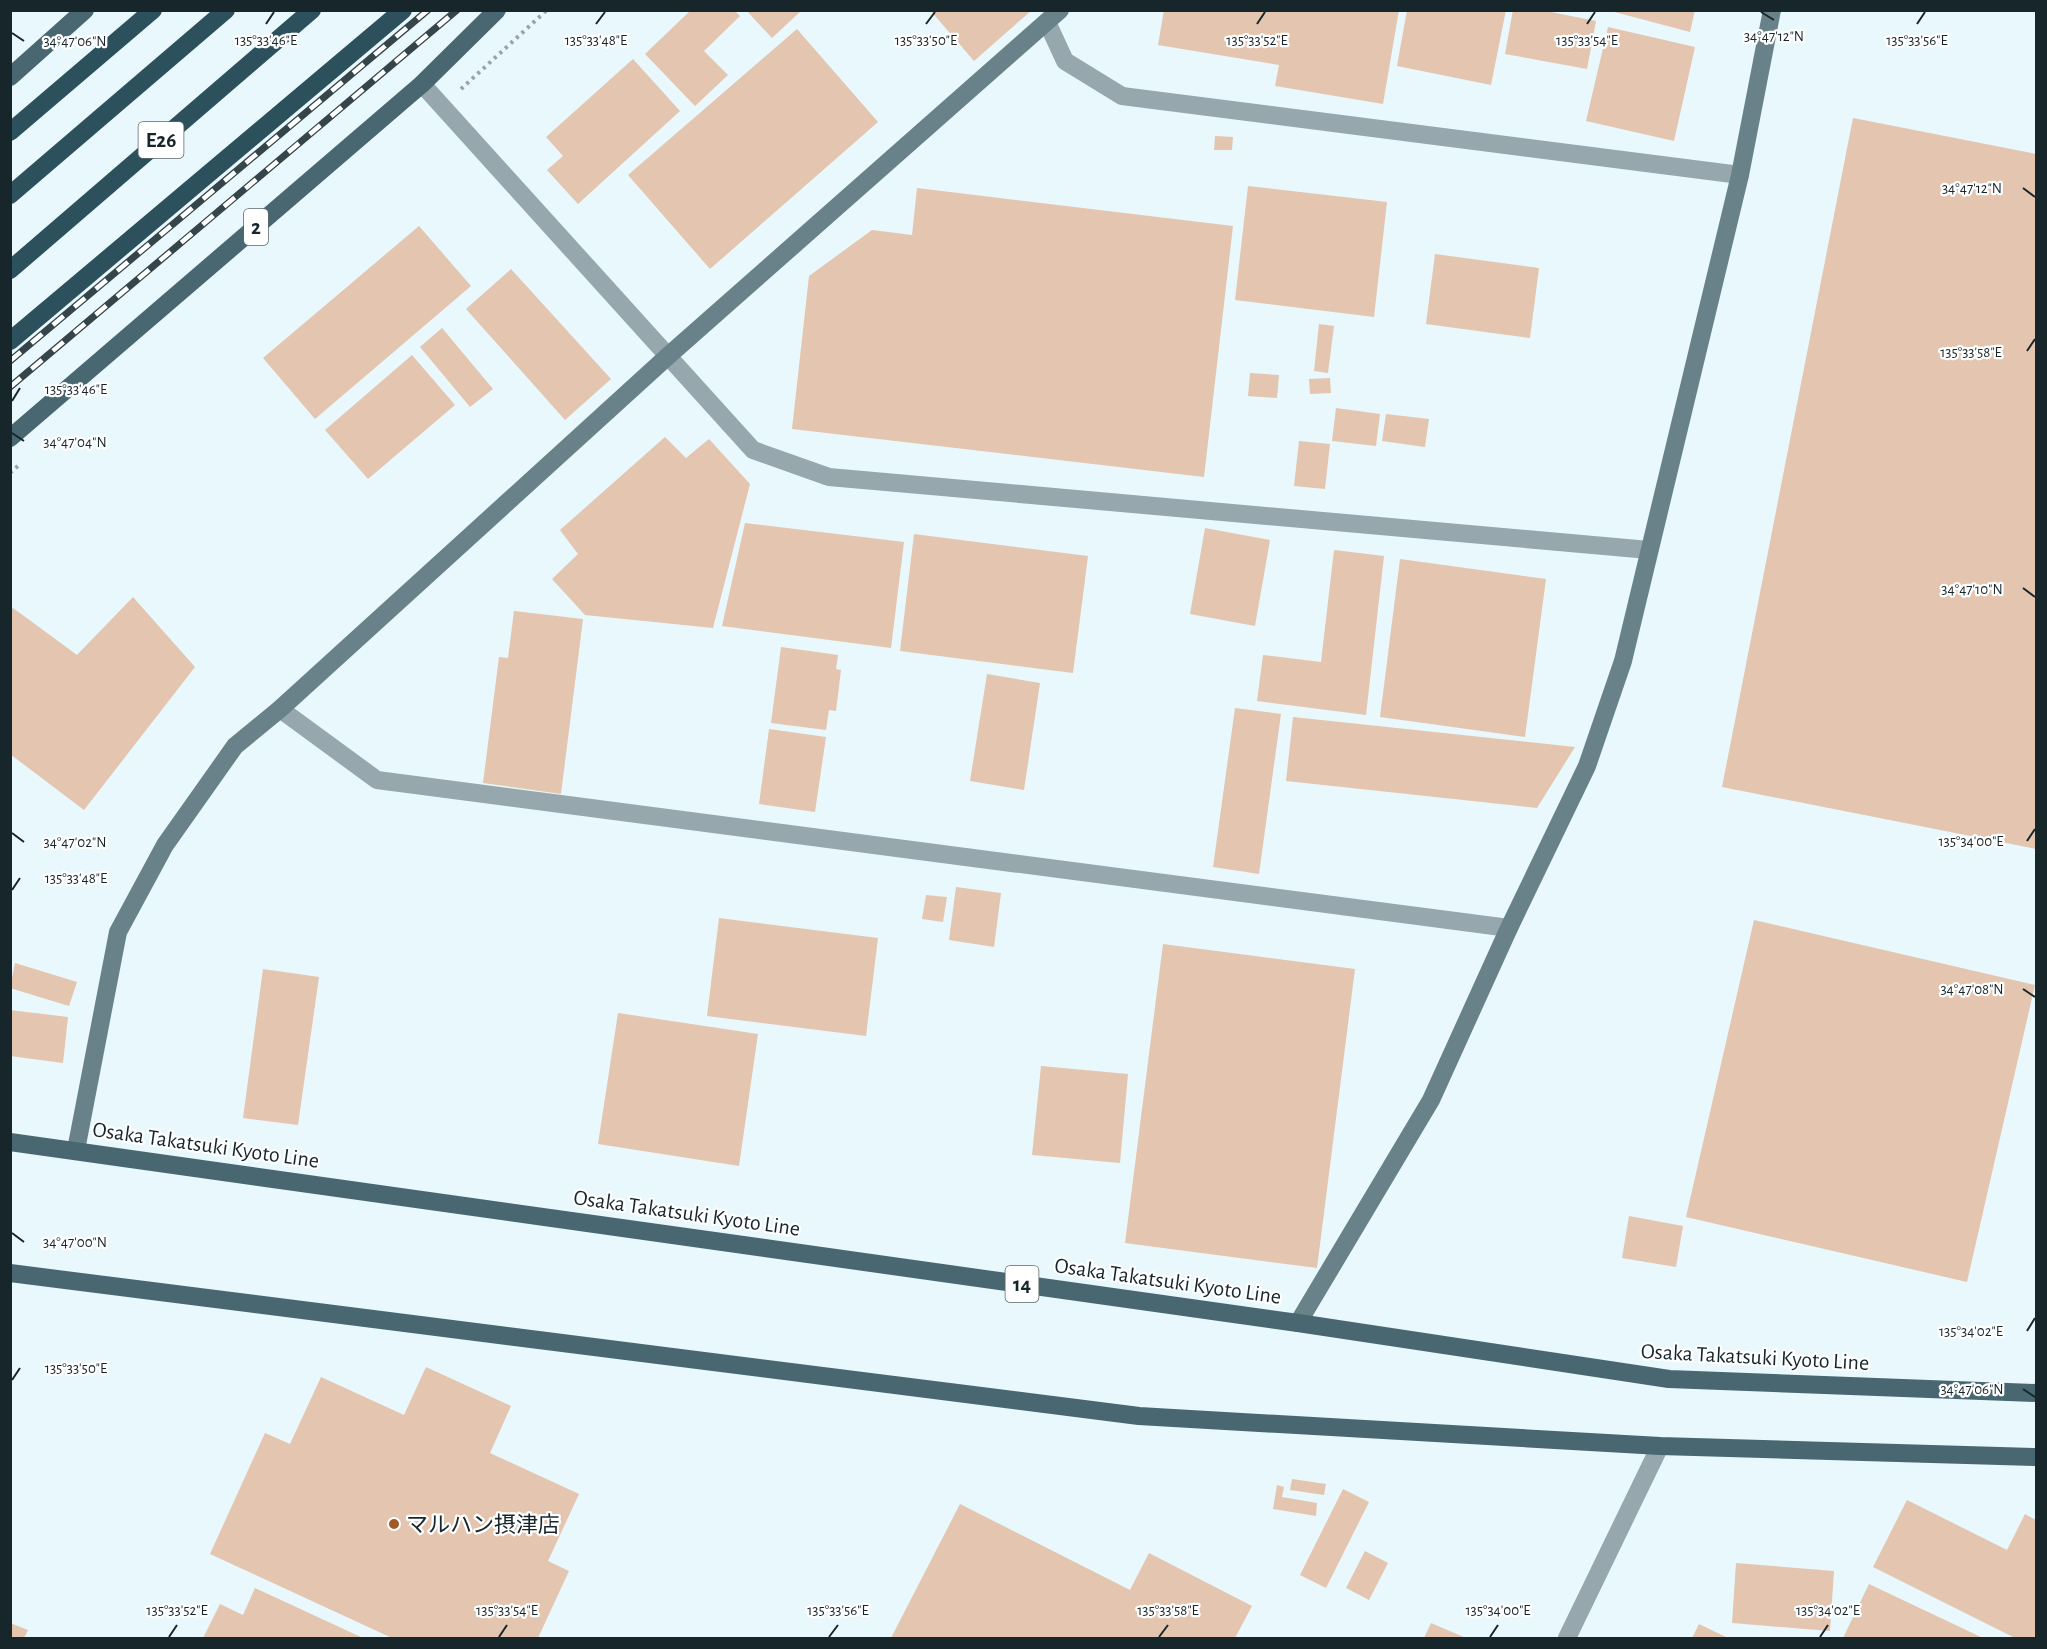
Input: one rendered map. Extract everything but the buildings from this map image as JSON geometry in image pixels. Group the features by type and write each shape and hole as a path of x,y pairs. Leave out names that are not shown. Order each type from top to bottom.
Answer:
{"highway":[{"path":"10,132 153,10"},
{"name":"E26","path":"10,195 226,10"},
{"name":"E26","path":"10,270 312,10"},
{"path":"10,341 403,10"}],"main road":[{"path":"10,77 85,10"},
{"name":"2","path":"10,438 422,84 497,10"},
{"name":"Osaka Takatsuki Kyoto Line","path":"10,1142 1298,1323 1669,1379 2037,1393"},
{"path":"10,1273 1139,1416 1660,1446 2037,1457"}],"street":[{"path":"1298,1323 1431,1100 1509,928 1587,766 1623,661 1740,174 1772,10"},
{"path":"76,1150 118,932 165,845 234,746 280,709 668,356 1054,16 1065,61 1122,96 1740,174"},
{"path":"422,84 753,450 829,477 1649,550"},
{"path":"280,709 377,780 1509,928"},
{"path":"1567,1638 1660,1446"}],"railway":[{"path":"10,361 428,10"},
{"path":"10,387 457,10"}],"place":[{"name":"マルハン摂津店","path":"394,1524"}]}
